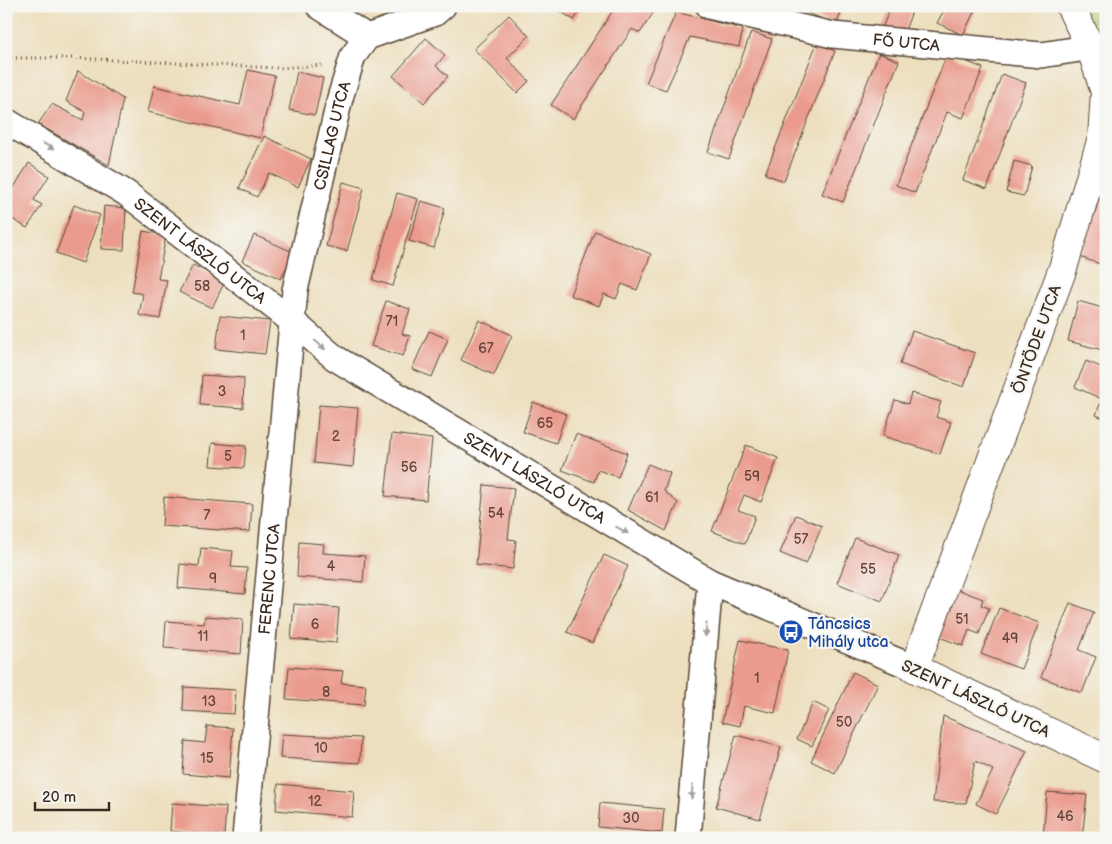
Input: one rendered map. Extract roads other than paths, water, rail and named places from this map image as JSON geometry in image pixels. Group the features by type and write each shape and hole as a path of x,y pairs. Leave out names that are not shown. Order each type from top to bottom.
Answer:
{"street":[{"path":"319,6 360,46 435,14 443,6"},
{"name":"FŐ UTCA","path":"710,6 833,35 1041,55 1098,45"},
{"name":"ÖNTÖDE UTCA","path":"914,668 1063,268 1102,138 1105,92 1098,45 1070,6"},
{"name":"CSILLAG UTCA","path":"292,321 295,290 340,98 360,46"},
{"name":"SZENT LÁSZLÓ UTCA","path":"6,121 126,193 292,321 335,358 710,582 914,668 1106,759"},
{"name":"FERENC UTCA","path":"245,838 292,321"},
{"path":"688,838 710,582"}],"place":[{"name":"Táncsics Mihály utca","path":"791,632"}]}
